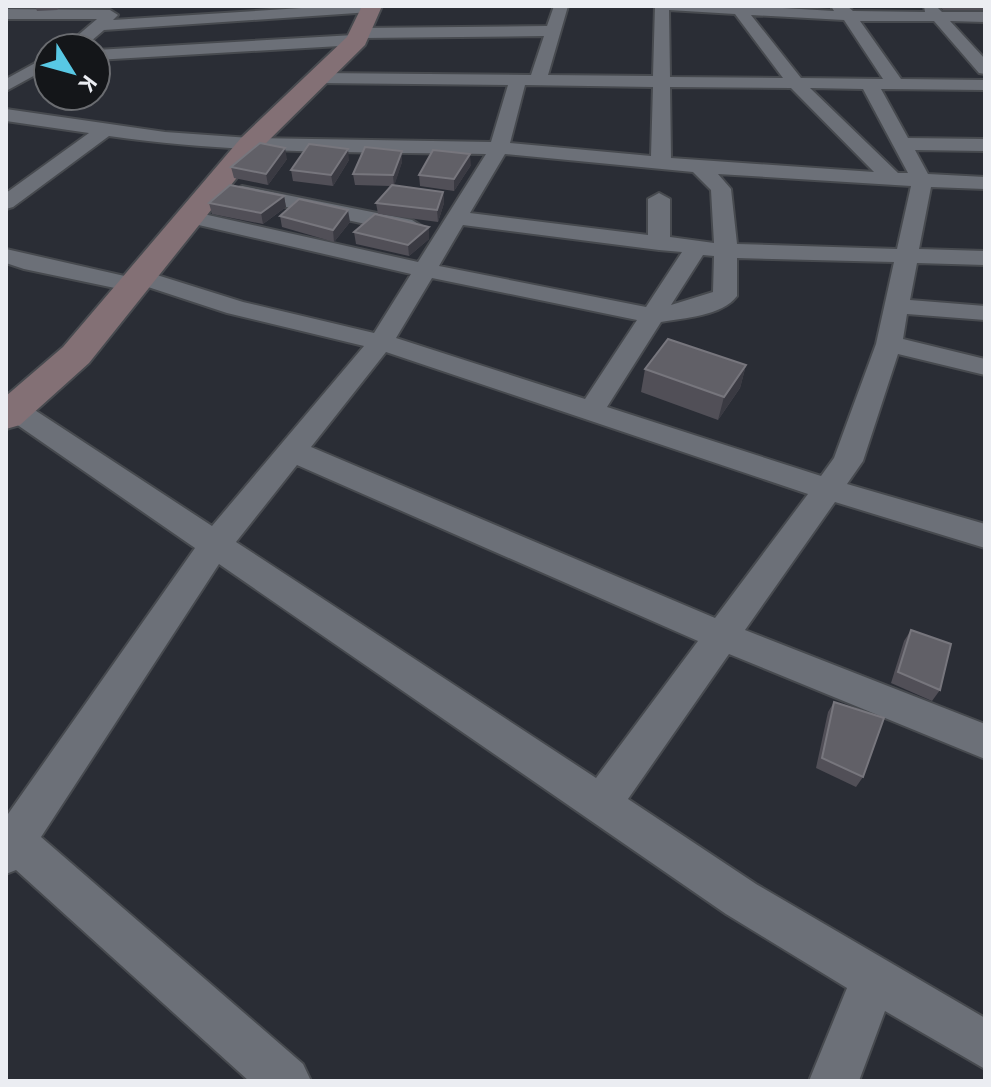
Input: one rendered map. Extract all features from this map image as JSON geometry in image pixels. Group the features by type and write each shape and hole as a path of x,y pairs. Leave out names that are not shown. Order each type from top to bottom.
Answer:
{"street":[{"path":"538,81 561,6"},
{"path":"661,162 662,6"},
{"path":"670,6 934,12 985,17"},
{"path":"737,8 797,82 908,180"},
{"path":"600,805 848,461 889,344 906,257 908,180 902,144 882,83 844,11"},
{"path":"934,12 985,69"},
{"path":"6,14 365,22 553,31"},
{"path":"6,26 26,16"},
{"path":"94,32 109,16"},
{"path":"112,53 365,22"},
{"path":"365,22 318,78 250,144 76,355 9,411 741,899 985,1045"},
{"path":"6,86 32,71"},
{"path":"318,78 985,85"},
{"path":"286,1081 9,843 214,546 381,342 499,148 518,81"},
{"path":"6,115 105,130 250,144 499,148 697,165 985,183"},
{"path":"6,203 105,130"},
{"path":"902,144 985,145"},
{"path":"358,169 371,146"},
{"path":"190,217 425,270 654,316 697,308 725,296 726,251 721,189 697,165"},
{"path":"215,187 451,226 726,251 985,258"},
{"path":"659,199 659,243"},
{"path":"591,411 697,247"},
{"path":"6,256 32,264 138,281 381,342 827,489 985,536"},
{"path":"897,306 985,313"},
{"path":"889,344 974,364 985,378"},
{"path":"292,451 722,636 985,742"},
{"path":"834,1081 874,979"}],"building":[{"path":"260,143 285,148 266,174 231,167"},
{"path":"309,144 348,149 331,175 291,170"},
{"path":"365,147 402,151 393,175 353,174"},
{"path":"433,150 470,154 454,179 419,175"},
{"path":"230,185 284,196 261,213 209,203"},
{"path":"392,185 443,192 437,210 376,203"},
{"path":"299,199 348,210 333,230 280,216"},
{"path":"375,214 429,227 408,245 354,232"},
{"path":"668,339 746,365 724,397 645,369"},
{"path":"911,630 951,644 940,690 898,672"},
{"path":"834,702 884,718 863,777 822,758"}]}
